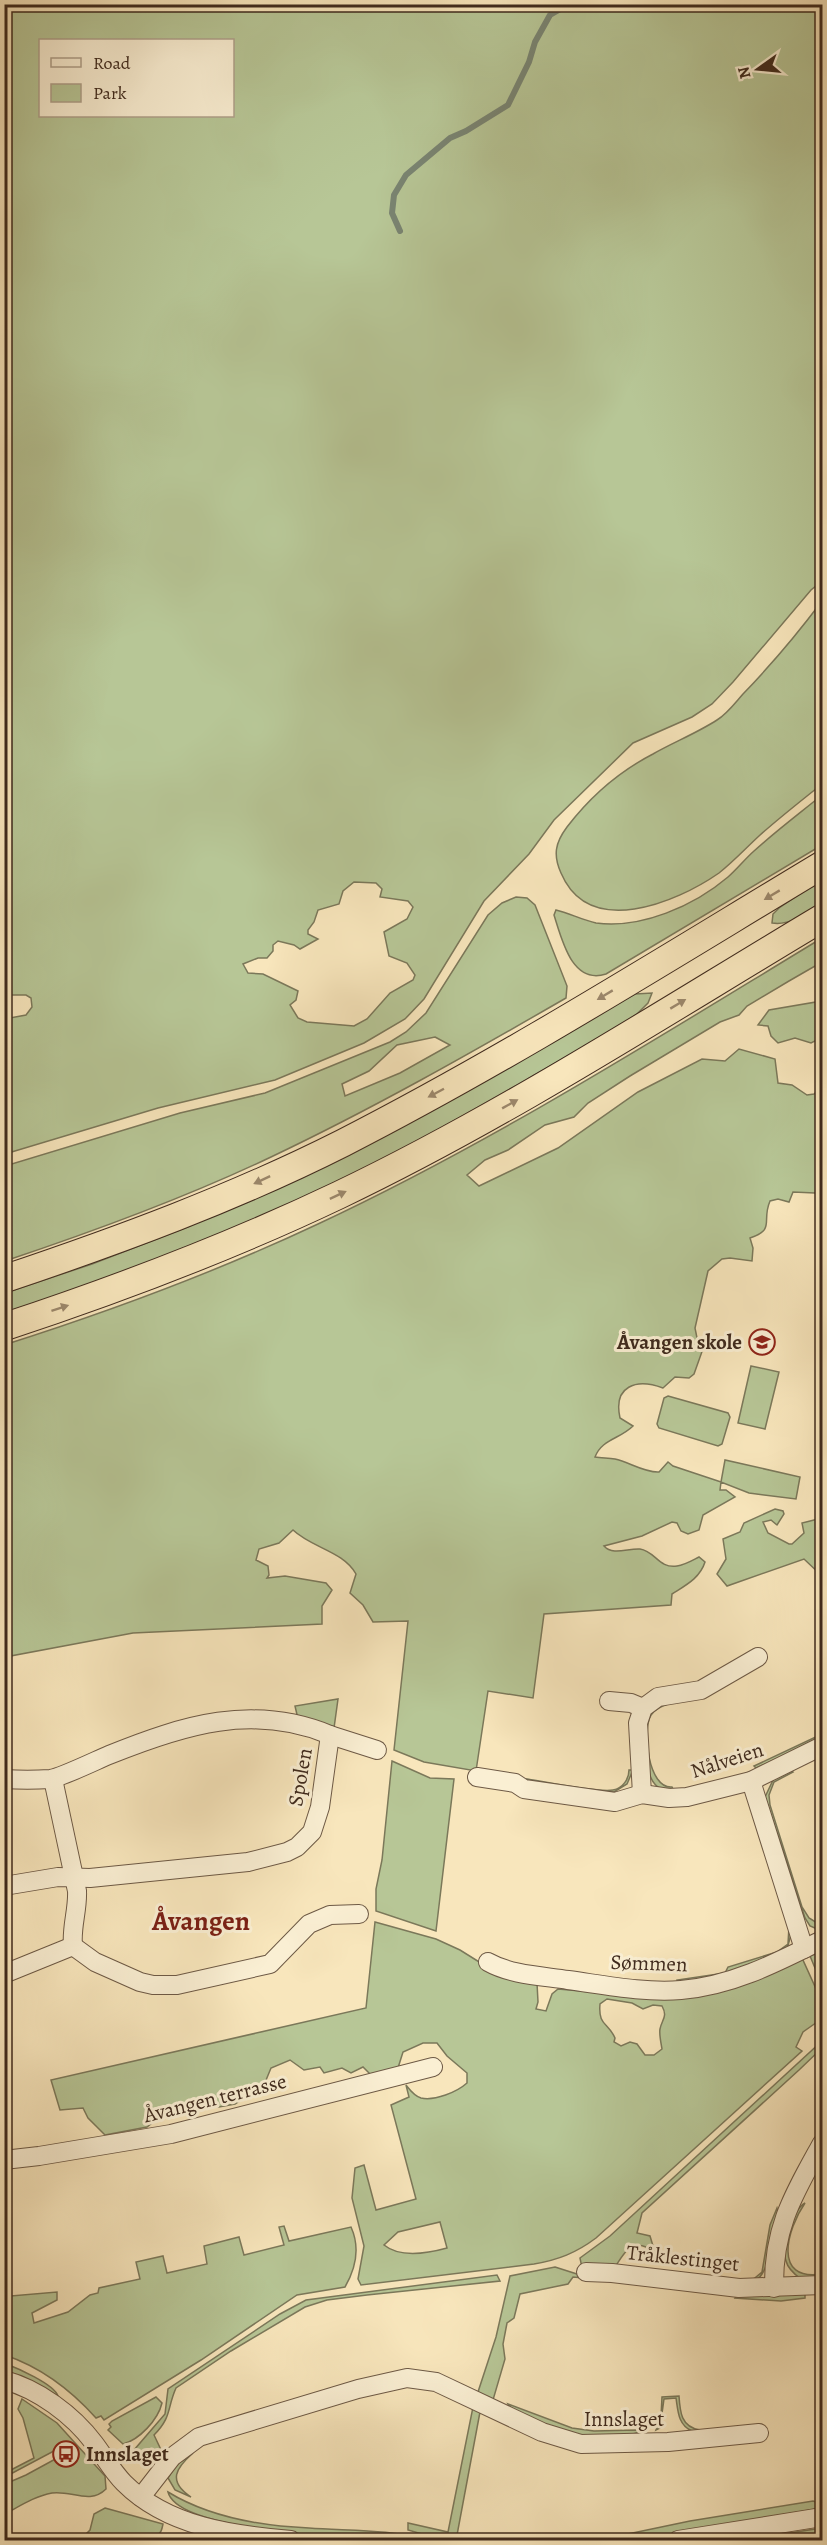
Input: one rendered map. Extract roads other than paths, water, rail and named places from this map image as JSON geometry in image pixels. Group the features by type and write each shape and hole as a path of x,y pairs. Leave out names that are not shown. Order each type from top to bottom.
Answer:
{"highway":[{"path":"4,1279 100,1247 219,1200 342,1143 490,1064 822,865"},
{"path":"4,1327 96,1297 211,1252 339,1195 425,1151 530,1092 822,918"}],"street":[{"path":"642,1794 638,1723 643,1708 658,1697 701,1690 758,1657"},
{"path":"609,1701 631,1703 643,1708"},
{"name":"Spolen","path":"4,1886 58,1877 90,1878 248,1862 279,1855 297,1847 312,1832 320,1807 330,1735 282,1720 231,1719 167,1734 126,1748 52,1779"},
{"path":"330,1735 377,1750"},
{"name":"Nålveien","path":"477,1777 515,1783 524,1789 615,1802 642,1794 669,1798 687,1797 751,1781 822,1746"},
{"path":"4,1779 52,1779 67,1839 78,1903 71,1931 73,1946 95,1962 140,1982 153,1985 177,1985 270,1964 309,1924 330,1915 358,1914"},
{"path":"751,1781 804,1949"},
{"name":"Sømmen","path":"488,1962 507,1970 547,1977 636,1988 680,1990 719,1983 752,1973 822,1940"},
{"path":"4,1974 73,1946"},
{"name":"Åvangen terrasse","path":"4,2160 39,2157 171,2134 433,2067"},
{"path":"774,2288 775,2249 783,2217 822,2143"},
{"name":"Tråklestinget","path":"586,2272 739,2288 822,2285"},
{"name":"Innslaget","path":"141,2497 172,2457 199,2437 347,2392 407,2378 436,2382 542,2432 581,2444 668,2442 759,2433"},
{"path":"4,2380 39,2395 66,2414 93,2442 124,2483 155,2506 199,2526 243,2536 291,2541"},
{"path":"678,2541 822,2517"}],"waterway":[{"path":"400,231 392,213 394,195 406,175 450,138 466,131 508,105 529,62 535,42 550,15 569,4"}],"place":[{"name":"Åvangen skole","path":"762,1342"},
{"name":"Innslaget","path":"66,2454"}],"district":[{"name":"Åvangen","path":"201,1921"}]}
